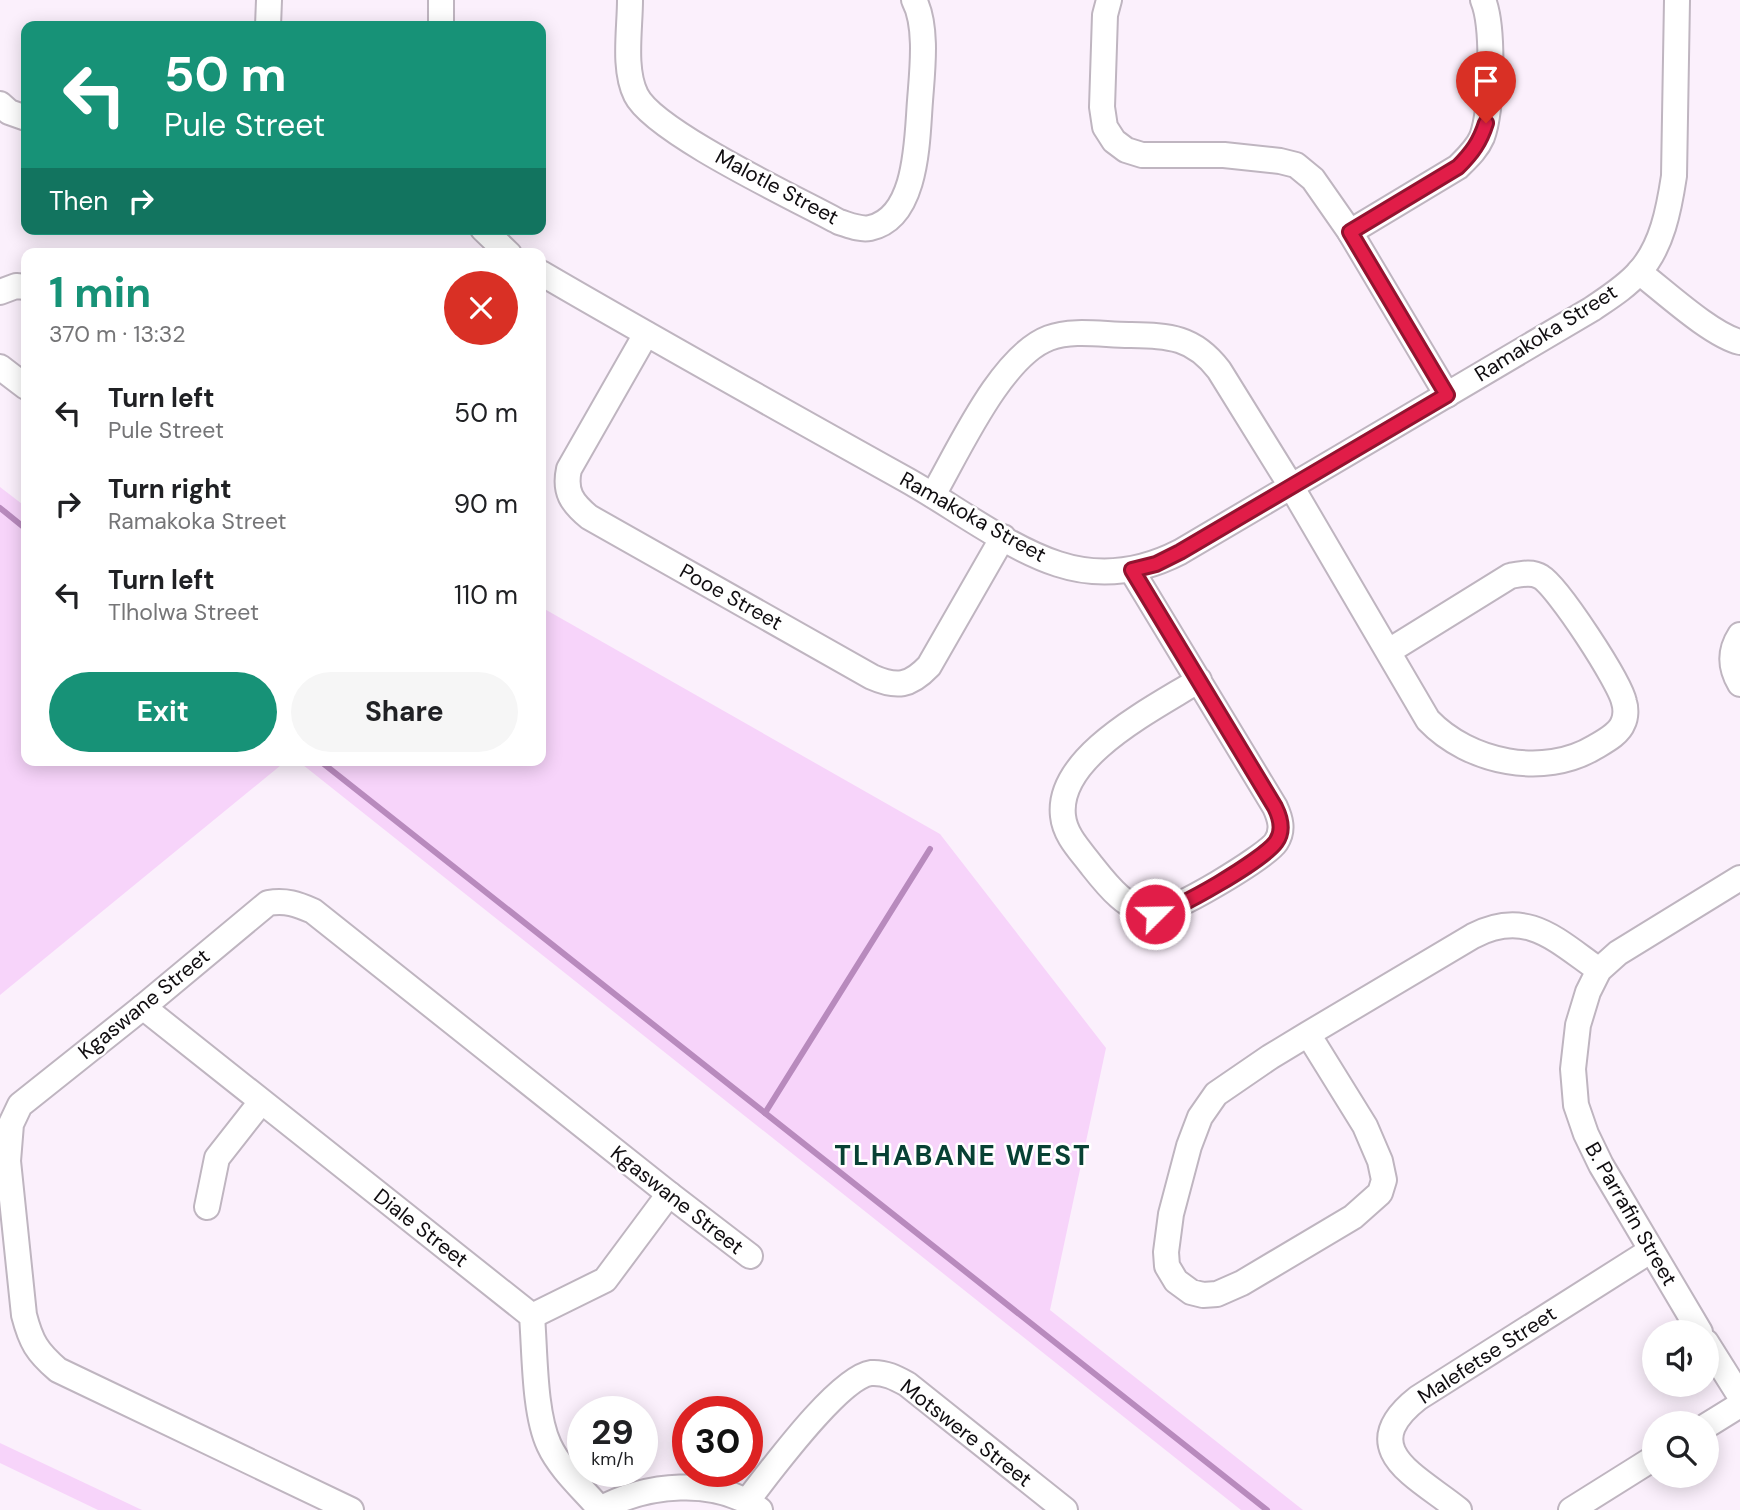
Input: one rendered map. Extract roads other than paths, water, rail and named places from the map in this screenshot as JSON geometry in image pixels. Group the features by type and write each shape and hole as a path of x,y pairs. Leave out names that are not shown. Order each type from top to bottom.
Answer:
{"street":[{"path":"268,21 269,0"},
{"path":"441,0 441,21"},
{"name":"Malotle Street","path":"630,0 630,77 636,96 646,109 683,137 827,215 858,228 870,228 894,213 912,177 922,59 920,28 914,0"},
{"path":"1109,0 1105,15 1102,107 1105,127 1114,141 1126,150 1142,155 1224,155 1296,165 1313,179 1350,232 1447,395"},
{"path":"1350,232 1458,167 1471,155 1481,140 1486,123 1491,36 1489,15 1483,0"},
{"name":"Ramakoka Street","path":"546,276 1030,552 1058,564 1106,572 1132,570 1156,564 1180,552 1592,309 1639,272 1662,231 1674,176 1677,0"},
{"path":"0,104 9,112 21,116"},
{"path":"489,235 503,248"},
{"path":"1639,272 1711,327 1740,342"},
{"path":"0,292 21,286"},
{"name":"Pooe Street","path":"646,334 569,469 566,483 568,492 574,505 589,517 872,677 899,685 912,681 929,666 1003,537"},
{"path":"933,495 1008,369 1036,344 1051,337 1070,334 1170,336 1207,354 1231,388 1429,720 1443,735 1474,751 1498,759 1534,765 1564,761 1584,754 1608,740 1625,721 1624,699 1598,654 1562,598 1540,576 1528,573 1510,576 1389,651"},
{"path":"0,367 21,383"},
{"path":"1132,570 1199,680 1275,807 1281,819 1281,831 1276,842 1247,866 1164,912 1144,912 1130,905 1100,875 1069,836 1063,817 1064,797 1071,777 1092,751 1199,680"},
{"path":"1740,635 1732,649 1731,663 1740,684"},
{"name":"B. Parrafin Street","path":"1693,1320 1650,1251 1586,1134 1577,1105 1573,1069 1578,1025 1588,992 1599,970 1618,953 1740,878"},
{"name":"Kgaswane Street","path":"351,1510 58,1370 40,1355 30,1337 24,1315 8,1161 11,1124 20,1105 268,904 283,900 313,911 750,1256"},
{"path":"1308,1034 1366,1126 1380,1161 1384,1180 1380,1193 1353,1217 1242,1283 1217,1294 1191,1292 1176,1281 1167,1266 1166,1252 1171,1214 1189,1146 1200,1116 1216,1094 1308,1034 1489,928 1508,924 1526,925 1541,930 1599,970"},
{"name":"Diale Street","path":"143,1007 532,1316"},
{"path":"207,1207 217,1158 261,1102"},
{"path":"669,1194 605,1280 532,1316 542,1426 549,1446 560,1464 599,1509 633,1495 687,1488 723,1492 753,1505"},
{"name":"Malefetse Street","path":"1459,1510 1399,1463 1390,1446 1393,1423 1403,1410 1418,1398 1650,1251"},
{"path":"1719,1363 1740,1396"},
{"name":"Motswere Street","path":"753,1505 832,1399 851,1382 870,1373 890,1375 907,1384 1065,1510"},
{"path":"1719,1418 1740,1405"},
{"path":"1571,1510 1642,1466"}],"waterway":[{"path":"0,508 21,525"},
{"path":"326,766 1267,1510"},
{"path":"765,1113 930,849"}],"district":[{"name":"TLHABANE WEST","path":"963,1155"}]}
